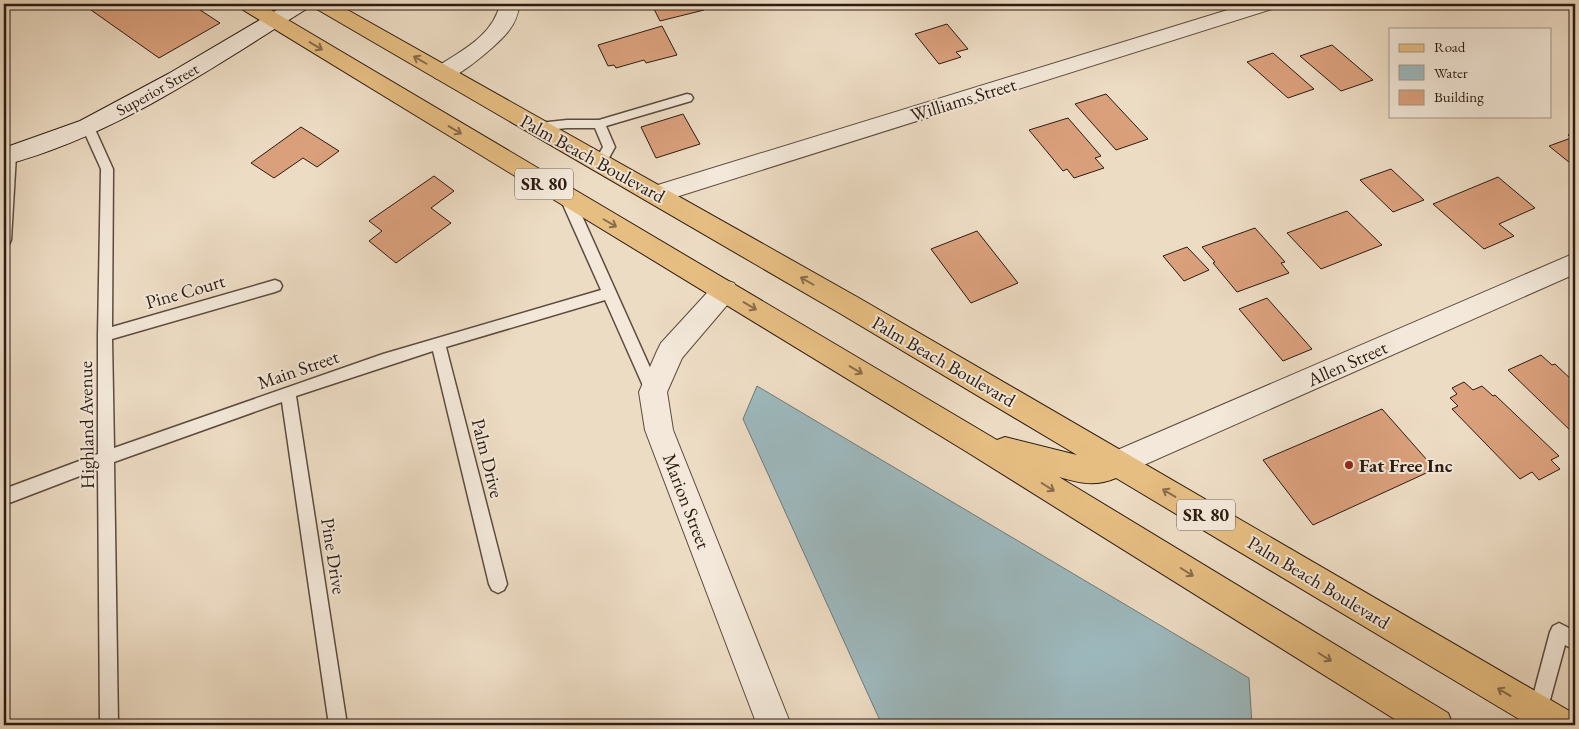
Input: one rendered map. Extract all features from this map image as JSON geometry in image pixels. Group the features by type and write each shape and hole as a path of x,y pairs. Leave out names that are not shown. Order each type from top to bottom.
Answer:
{"main road":[{"name":"SR 80","path":"247,4 977,443 1436,725"},
{"name":"Palm Beach Boulevard","path":"322,4 657,194 1550,718"},
{"path":"977,443 1086,471 1102,470 1118,463"}],"street":[{"name":"Superior Street","path":"7,156 88,128 275,21 301,4"},
{"path":"443,73 496,34 510,12 510,4"},
{"name":"Williams Street","path":"657,194 1268,4"},
{"name":"Allen Street","path":"1118,463 1575,263"},
{"path":"653,392 671,351 724,290"},
{"name":"Marion Street","path":"653,392 659,430 774,725"}],"lane":[{"path":"539,127 567,124 599,124 687,98"},
{"path":"599,124 609,147 600,162"},
{"name":"Highland Avenue","path":"88,128 106,169 105,335 109,725"},
{"path":"4,240 7,156"},
{"path":"567,198 653,392"},
{"name":"Pine Court","path":"105,335 275,286"},
{"name":"Main Street","path":"4,497 107,457 438,343 609,293"},
{"name":"Palm Drive","path":"438,343 498,584"},
{"name":"Pine Drive","path":"288,394 338,725"},
{"path":"1550,718 1559,632 1575,641"}],"water":[{"path":"757,386 1249,678 1252,725 882,725 743,419"}],"building":[{"path":"103,4 191,4 220,23 159,58 91,10"},
{"path":"666,4 701,4 704,10 660,21 653,7"},
{"path":"947,24 968,49 956,52 961,57 939,64 915,34"},
{"path":"662,26 677,55 646,63 644,60 616,68 614,65 608,66 598,45"},
{"path":"1332,45 1373,80 1341,91 1300,56"},
{"path":"1273,53 1314,89 1288,98 1247,62"},
{"path":"1106,94 1148,139 1116,150 1075,104"},
{"path":"683,114 700,144 656,158 641,127"},
{"path":"1068,118 1101,156 1095,158 1104,168 1074,178 1067,169 1063,171 1029,130"},
{"path":"301,127 339,151 317,167 303,158 274,178 251,163"},
{"path":"1575,133 1575,167 1549,146 1571,138 1568,135"},
{"path":"1391,169 1424,200 1393,212 1360,180"},
{"path":"434,176 454,191 431,208 451,223 396,263 369,241 382,231 369,221"},
{"path":"1498,177 1535,208 1499,224 1514,236 1484,249 1433,204"},
{"path":"1347,211 1382,245 1321,269 1287,233"},
{"path":"1255,228 1285,262 1281,263 1289,273 1237,292 1202,247"},
{"path":"977,231 1018,283 971,303 931,249"},
{"path":"1187,247 1209,270 1184,281 1163,256"},
{"path":"1267,298 1312,349 1283,361 1239,309"},
{"path":"1541,355 1552,365 1555,364 1575,383 1575,435 1508,370"},
{"path":"1464,382 1473,390 1482,386 1493,396 1495,395 1559,456 1551,460 1560,469 1539,480 1532,472 1520,479 1452,409 1458,406 1450,398 1457,394 1452,388"},
{"name":"Fat Free Inc","path":"1382,409 1435,469 1313,525 1263,460"}],"place":[{"name":"Fat Free Inc","path":"1349,465"}]}
